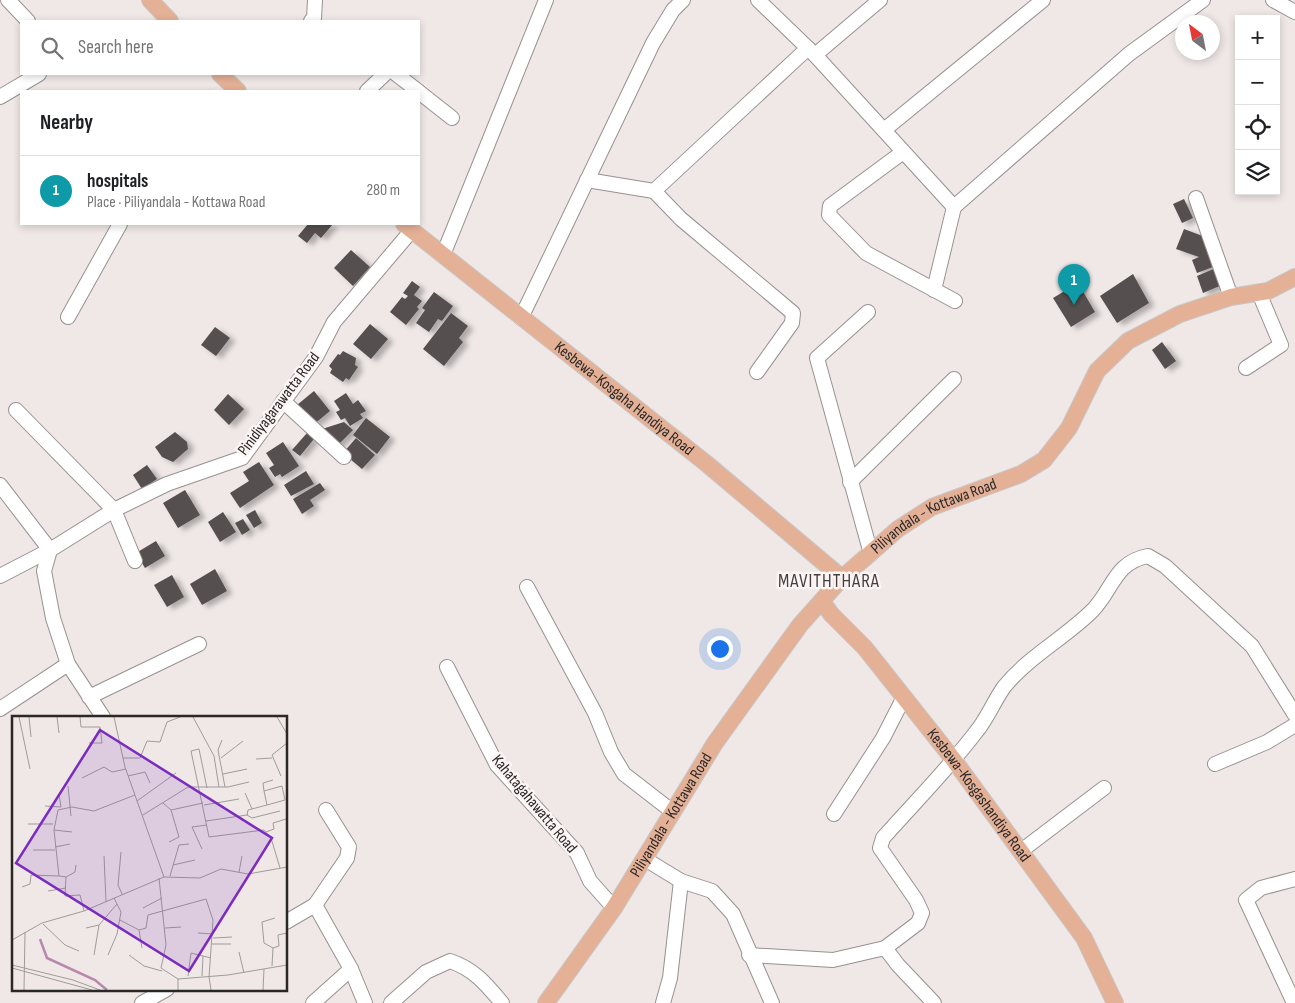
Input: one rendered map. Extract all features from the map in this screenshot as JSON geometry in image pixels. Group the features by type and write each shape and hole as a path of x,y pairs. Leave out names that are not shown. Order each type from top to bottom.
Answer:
{"main road":[{"path":"150,0 169,20"},
{"path":"224,75 237,90"},
{"name":"Kesbewa-Kosgaha Handiya Road","path":"408,227 707,464 842,578"},
{"name":"Piliyandala - Kottawa Road","path":"546,1003 614,908 715,742 800,625 842,578 898,529 932,507 1021,474 1044,460 1069,428 1097,371 1128,341 1180,314 1231,297 1259,293 1294,280"},
{"name":"Kesbewa-Kosgashandiya Road","path":"822,600 832,614 865,648 904,697 953,759 1021,851 1084,938 1115,1003"}],"street":[{"path":"8,0 27,20"},
{"path":"311,20 314,18 315,0"},
{"path":"443,255 546,0"},
{"path":"522,318 653,43 674,10 683,0"},
{"path":"758,0 811,51 954,207"},
{"path":"654,191 811,51 880,0"},
{"path":"884,130 1043,0"},
{"path":"934,290 954,207 1129,54 1203,0"},
{"path":"1273,0 1295,12"},
{"path":"0,97 37,75"},
{"path":"367,90 384,75"},
{"path":"397,75 416,90"},
{"path":"420,94 452,118"},
{"path":"904,152 830,206 829,215 866,253 954,301"},
{"path":"587,180 654,191 682,219 793,313 792,324 757,372"},
{"path":"1196,198 1231,297"},
{"path":"68,317 119,225"},
{"name":"Pinidiyagarawatta Road","path":"0,576 50,550 114,510 167,484 242,458 316,357 334,322 408,227"},
{"path":"1246,368 1275,351 1281,345 1259,293"},
{"path":"868,312 817,358 871,554"},
{"path":"850,482 954,379"},
{"path":"284,401 344,457"},
{"path":"16,410 114,510 135,561"},
{"path":"0,485 50,550 44,571 53,618 68,664 102,716"},
{"path":"749,955 833,960 885,948 918,923 922,913 916,900 880,848 883,838 977,732 1004,687 1030,660 1057,642 1094,608 1122,569 1133,559 1148,556 1165,566 1252,646 1295,714"},
{"path":"527,587 595,713 611,752 624,774 673,812"},
{"path":"89,697 198,644"},
{"path":"0,709 68,664"},
{"name":"Kahatagahawatta Road","path":"447,667 497,765 577,853 590,881 614,908"},
{"path":"834,814 883,738 904,697"},
{"path":"1215,764 1267,742 1295,725"},
{"path":"1021,851 1104,788"},
{"path":"288,921 315,905 347,858 349,847 326,810"},
{"path":"645,859 681,881 712,891 733,914 749,955 772,1003"},
{"path":"1294,1003 1246,900 1261,888 1295,879"},
{"path":"663,1003 670,978 681,881"},
{"path":"315,905 351,969 365,1003"},
{"path":"885,948 898,965 934,1003"},
{"path":"391,1003 426,972 450,961 467,967 485,982 502,1003"},
{"path":"313,1003 351,969"},
{"path":"138,990 144,1002 165,990"}],"building":[{"path":"1184,199 1193,218 1182,223 1173,204"},
{"path":"307,225 332,225 321,238 315,233 307,243 298,236"},
{"path":"1184,229 1208,238 1218,265 1197,273 1192,260 1199,257 1176,249"},
{"path":"351,250 370,267 353,286 334,268"},
{"path":"1216,268 1222,285 1203,293 1197,276"},
{"path":"1133,274 1149,303 1117,323 1100,296"},
{"path":"412,281 420,287 414,295 422,301 417,307 419,309 406,325 390,312 402,297 405,299 408,296 403,293"},
{"path":"1078,283 1095,312 1071,327 1053,298"},
{"path":"434,292 453,306 442,321 438,319 429,332 416,323 425,310 422,308"},
{"path":"451,313 468,326 459,338 463,342 444,366 423,349"},
{"path":"370,324 388,339 371,359 353,344"},
{"path":"215,327 230,338 216,356 201,345"},
{"path":"1162,342 1176,361 1165,369 1152,350"},
{"path":"343,351 356,358 355,365 358,367 349,380 346,378 343,382 330,373 332,369 329,366 338,354 340,355"},
{"path":"314,391 330,411 313,425 297,405"},
{"path":"346,393 353,404 358,400 366,411 360,414 363,418 350,426 345,418 341,420 336,412 340,410 334,401"},
{"path":"228,394 244,409 229,425 214,410"},
{"path":"366,418 390,437 377,454 353,435"},
{"path":"344,422 353,430 336,447 322,429"},
{"path":"175,432 187,442 188,449 173,462 162,457 155,447"},
{"path":"307,433 314,439 300,456 292,450"},
{"path":"356,438 375,455 362,469 343,453"},
{"path":"283,442 299,466 282,477 280,474 275,477 269,468 274,465 266,453"},
{"path":"259,462 274,485 240,508 230,493 249,481 243,472"},
{"path":"147,465 157,479 142,489 133,475"},
{"path":"306,471 314,484 291,496 284,485"},
{"path":"320,483 325,490 310,500 314,506 302,514 293,499"},
{"path":"185,490 200,515 178,528 163,503"},
{"path":"255,510 262,523 254,528 246,515"},
{"path":"223,512 236,532 220,542 208,522"},
{"path":"243,519 250,530 242,535 235,523"},
{"path":"156,541 165,556 145,568 136,553"},
{"path":"215,569 227,591 202,605 190,584"},
{"path":"172,575 184,597 167,607 154,585"}],"place":[{"name":"hospitals","path":"1074,305"}],"district":[{"name":"MAVITHTHARA","path":"829,581"}]}
